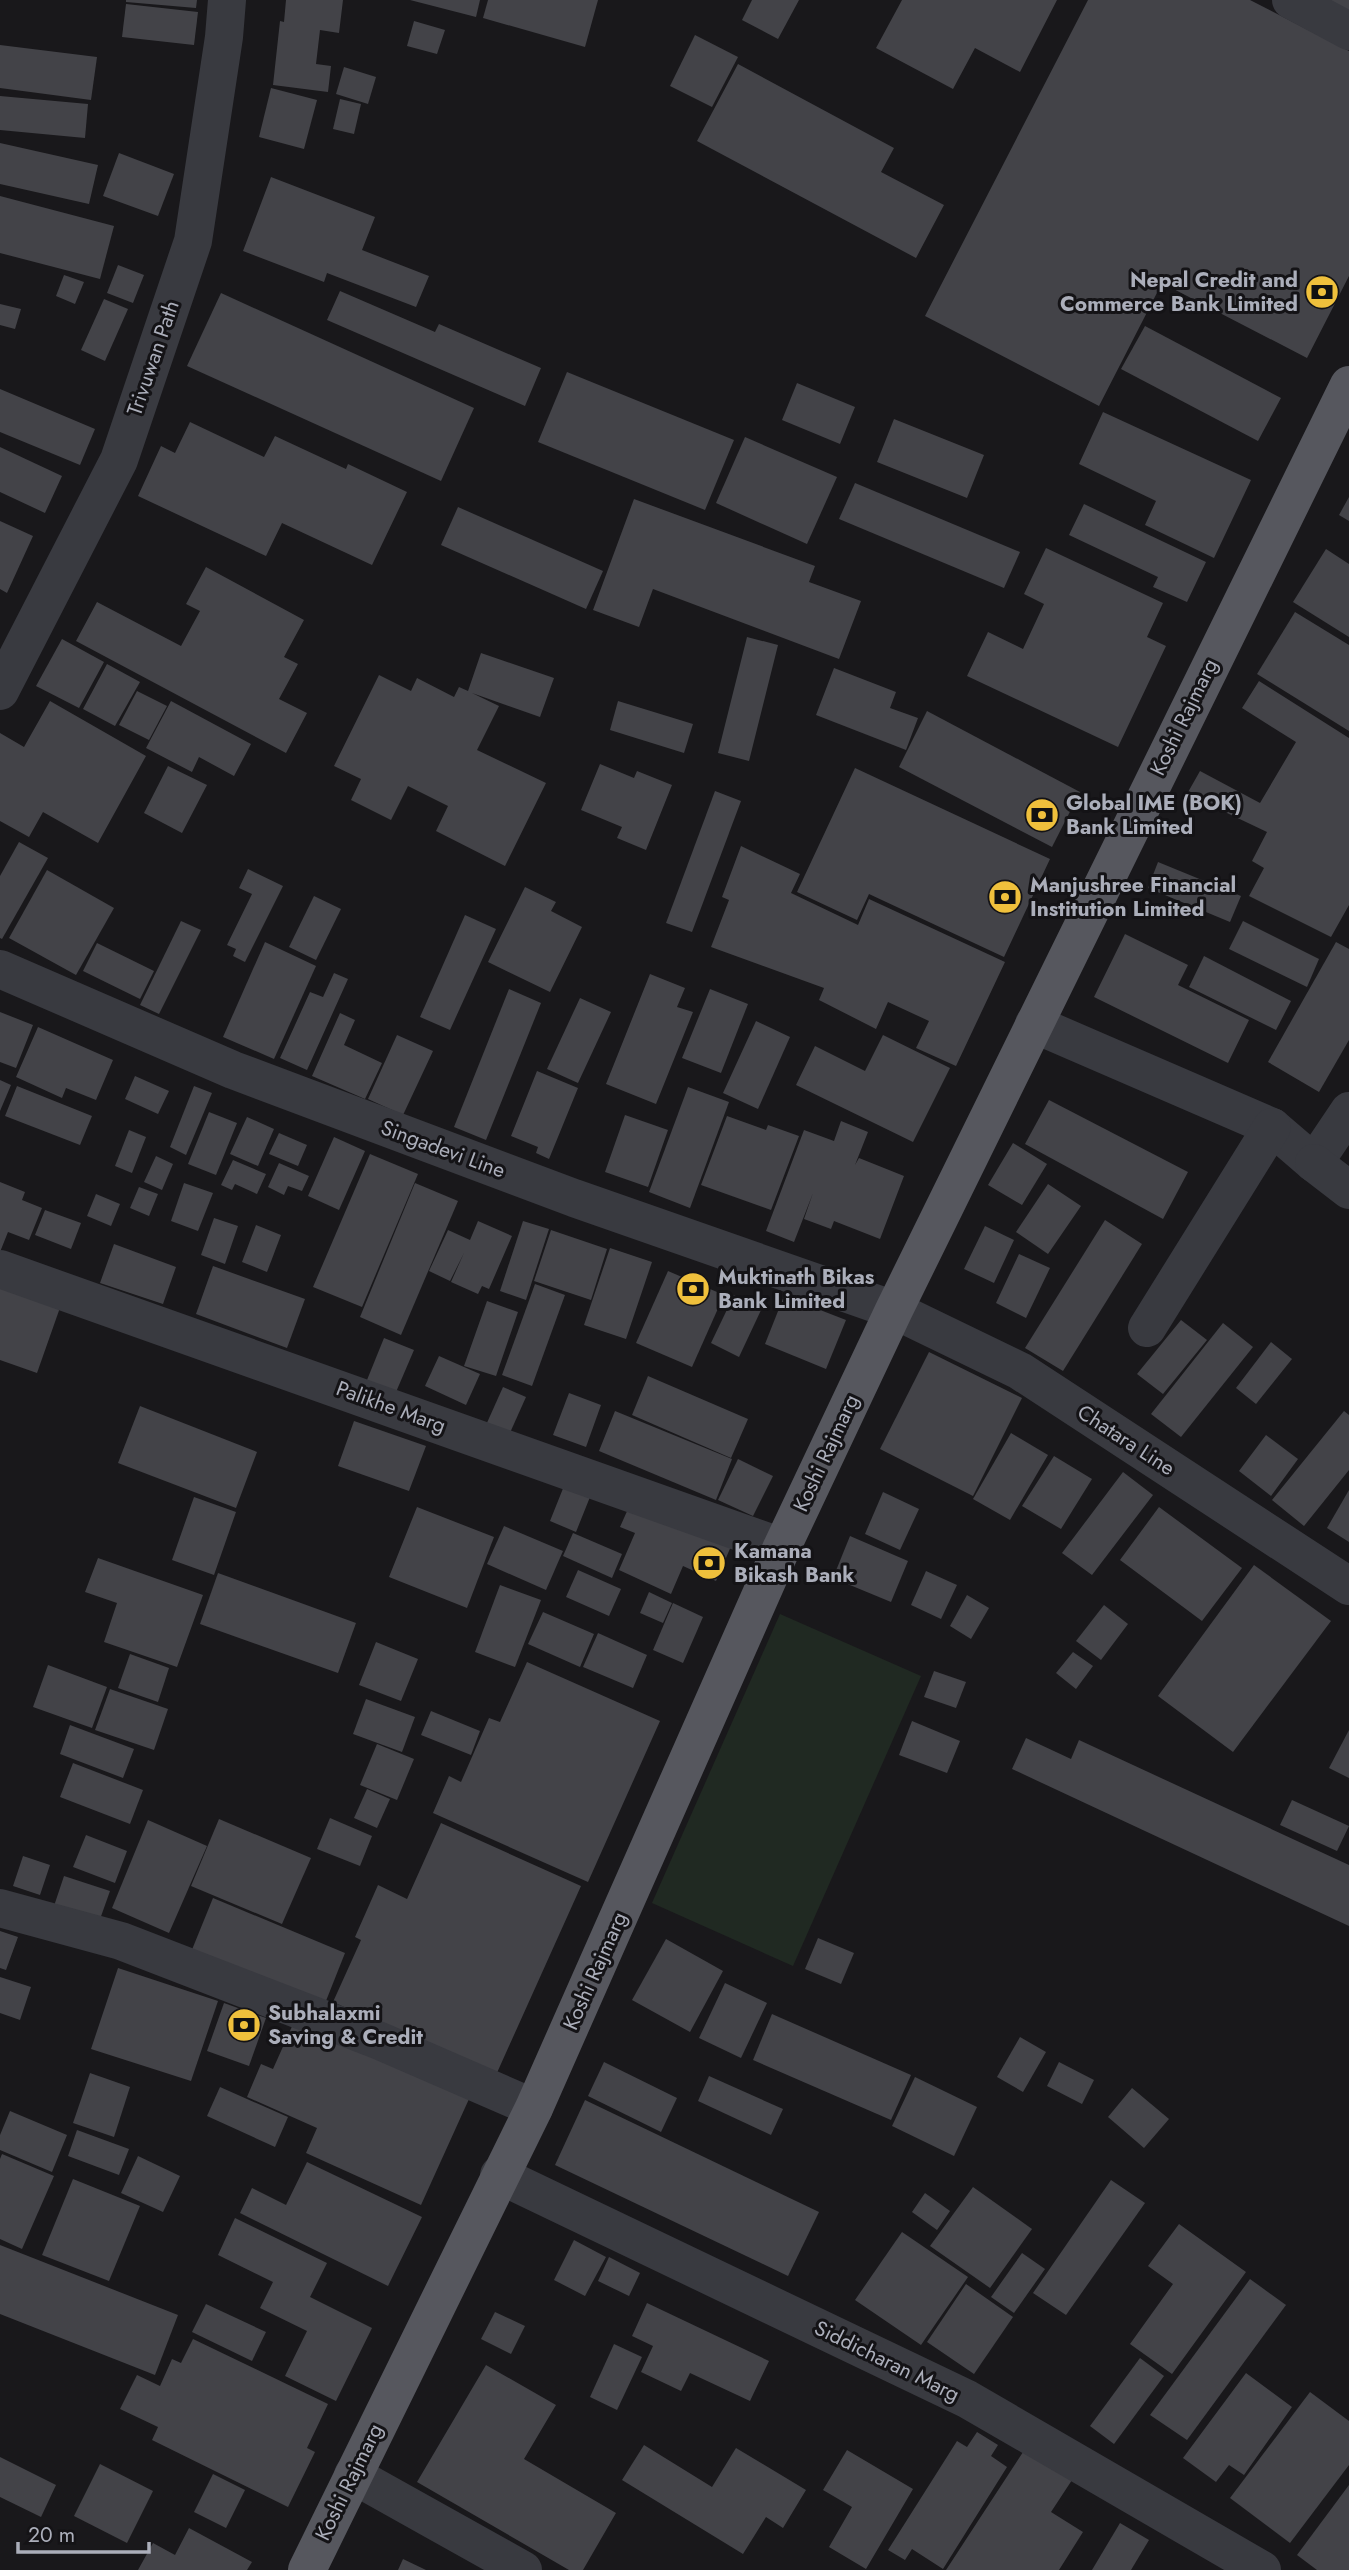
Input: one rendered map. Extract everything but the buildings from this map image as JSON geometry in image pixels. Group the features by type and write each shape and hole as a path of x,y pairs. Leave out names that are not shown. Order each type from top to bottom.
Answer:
{"main road":[{"name":"Koshi Rajmarg","path":"307,2570 534,2108 782,1546 894,1310 1349,385"}],"street":[{"name":"Trivuwan Path","path":"0,691 119,460 193,241 224,37 227,0"},
{"path":"1291,0 1349,31"},
{"name":"Singadevi Line","path":"0,969 233,1070 575,1198 894,1310"},
{"path":"1034,1024 1272,1127 1349,1190"},
{"path":"1314,1163 1349,1111"},
{"path":"1147,1328 1272,1127"},
{"name":"Palikhe Marg","path":"0,1269 782,1546"},
{"name":"Chatara Line","path":"894,1310 1020,1371 1349,1586"},
{"path":"0,1908 121,1941 380,2041 534,2108"},
{"name":"Siddicharan Marg","path":"499,2175 967,2399 1262,2570"},
{"path":"353,2475 523,2570"}],"shaded area":[{"path":"780,1614 921,1676 793,1966 652,1903"}],"place":[{"name":"Nepal Credit and Commerce Bank Limited","path":"1322,292"},
{"name":"Global IME (BOK) Bank Limited","path":"1042,815"},
{"name":"Manjushree Financial Institution Limited","path":"1005,897"},
{"name":"Muktinath Bikas Bank Limited","path":"693,1289"},
{"name":"Kamana Bikash Bank","path":"709,1563"},
{"name":"Subhalaxmi Saving & Credit","path":"244,2025"}]}
